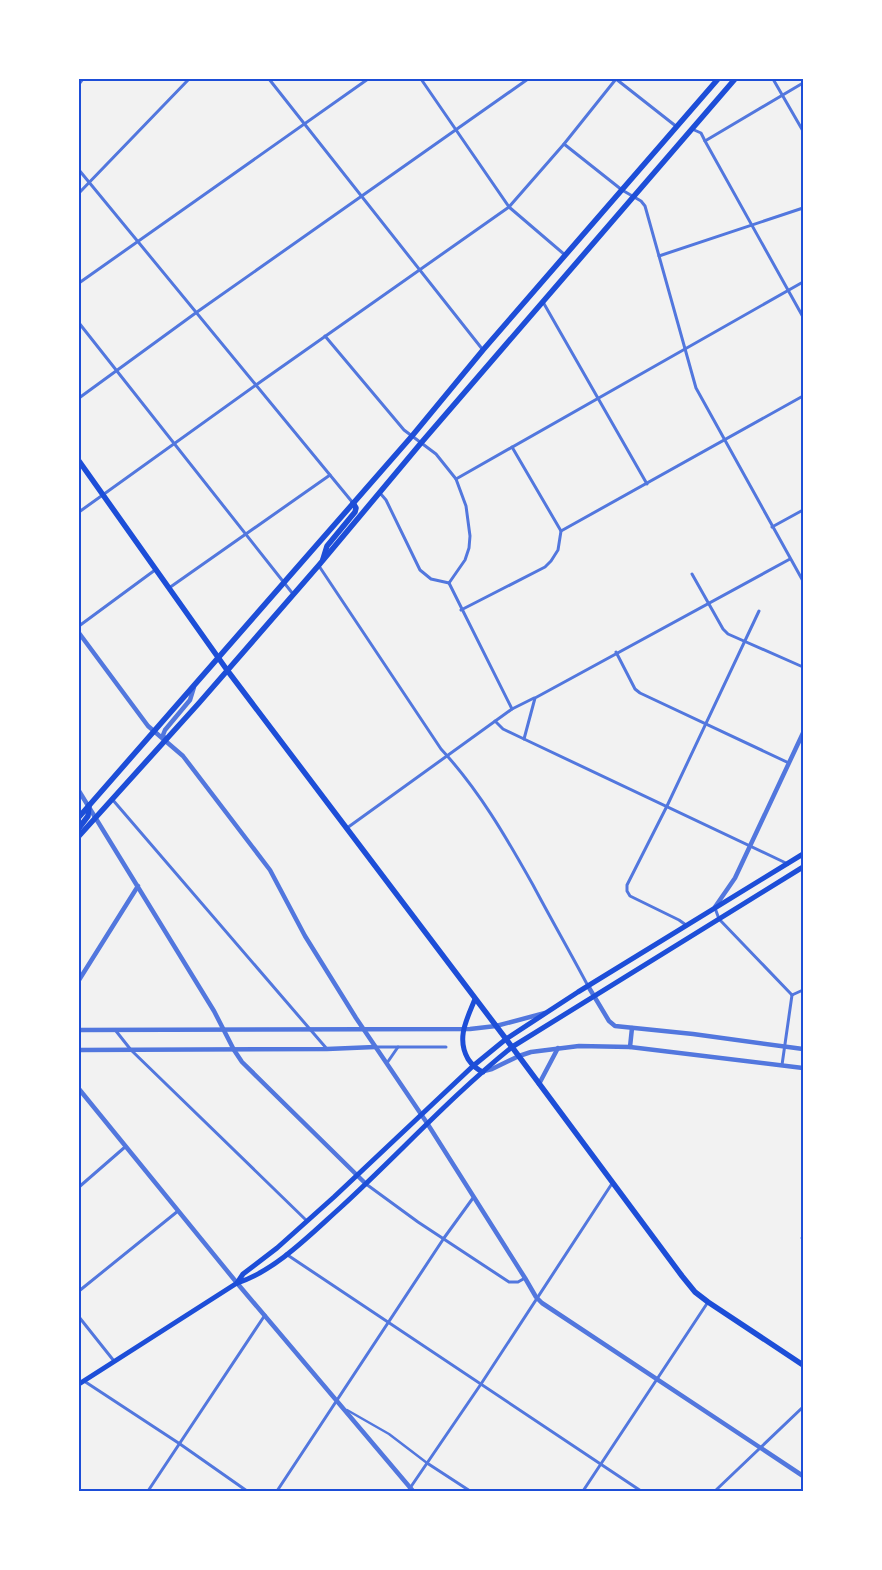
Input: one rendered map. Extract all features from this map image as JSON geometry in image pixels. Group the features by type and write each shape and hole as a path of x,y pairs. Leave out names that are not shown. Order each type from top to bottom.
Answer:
{"main road":[{"path":"79,817 412,436 483,350 718,79"},
{"path":"79,836 228,670 735,79"},
{"path":"79,461 168,589 219,658 682,1276 695,1292 708,1302 803,1365"},
{"path":"320,563 327,546 356,510 353,503"},
{"path":"79,828 88,816 89,806"},
{"path":"237,1283 243,1274 308,1221 420,1114 506,1039 588,986 803,854"},
{"path":"81,1382 237,1283 248,1280 286,1254 314,1232 366,1184 427,1123 512,1047 803,868"},
{"path":"475,998 462,1034 463,1046 473,1066 483,1072"}],"street":[{"path":"79,82 82,79"},
{"path":"79,193 189,79"},
{"path":"269,79 483,350"},
{"path":"79,283 368,79"},
{"path":"421,79 509,207 566,256"},
{"path":"79,398 197,312 528,79"},
{"path":"79,512 509,207 564,144 616,79 677,126"},
{"path":"774,79 803,131"},
{"path":"705,141 803,83"},
{"path":"692,128 701,133 803,317"},
{"path":"564,144 645,206 696,388 803,581"},
{"path":"79,170 353,503"},
{"path":"659,256 803,208"},
{"path":"456,479 803,282"},
{"path":"543,302 647,484"},
{"path":"79,323 293,594"},
{"path":"326,336 404,430 436,454 456,479 466,506 470,536 465,560 450,583"},
{"path":"561,531 803,396"},
{"path":"461,610 545,567 558,550 561,531 512,447"},
{"path":"168,589 330,475"},
{"path":"380,493 386,500 420,570 431,579 450,583"},
{"path":"772,527 803,510"},
{"path":"347,828 512,709 790,559"},
{"path":"320,563 441,749 468,780 500,827 608,1021 618,1026 785,1045 803,1049"},
{"path":"79,626 155,570"},
{"path":"692,574 725,632 803,668"},
{"path":"450,583 461,610 512,709"},
{"path":"687,926 679,920 630,896 627,891 627,885 667,806 759,611"},
{"path":"79,633 148,726 183,756 270,870 305,936 363,1030 427,1123 536,1298 803,1476"},
{"path":"616,652 635,689 789,763"},
{"path":"165,739 165,730 190,700 194,687"},
{"path":"524,739 535,698"},
{"path":"495,721 503,729 788,864"},
{"path":"792,995 719,919 715,908 735,878 803,733"},
{"path":"79,791 209,1002 234,1050 246,1067 366,1184 418,1222 509,1282 518,1282 525,1278"},
{"path":"112,798 327,1049"},
{"path":"79,980 138,886"},
{"path":"792,995 803,990"},
{"path":"782,1064 792,995"},
{"path":"79,1030 464,1029 496,1026 546,1013"},
{"path":"630,1047 632,1028"},
{"path":"116,1031 131,1050 308,1221"},
{"path":"387,1063 398,1046"},
{"path":"483,1072 492,1070 518,1056 579,1046 630,1047 803,1068"},
{"path":"79,1050 446,1047"},
{"path":"539,1084 558,1048"},
{"path":"79,1089 237,1283 410,1490 613,1182"},
{"path":"79,1187 125,1147"},
{"path":"277,1491 444,1238 473,1198"},
{"path":"79,1291 178,1211"},
{"path":"286,1254 642,1491"},
{"path":"583,1491 708,1302"},
{"path":"148,1491 265,1315"},
{"path":"79,1318 114,1361"},
{"path":"81,1382 180,1444 246,1491"},
{"path":"715,1491 803,1406"},
{"path":"343,1408 389,1434 427,1463 470,1491"}]}
